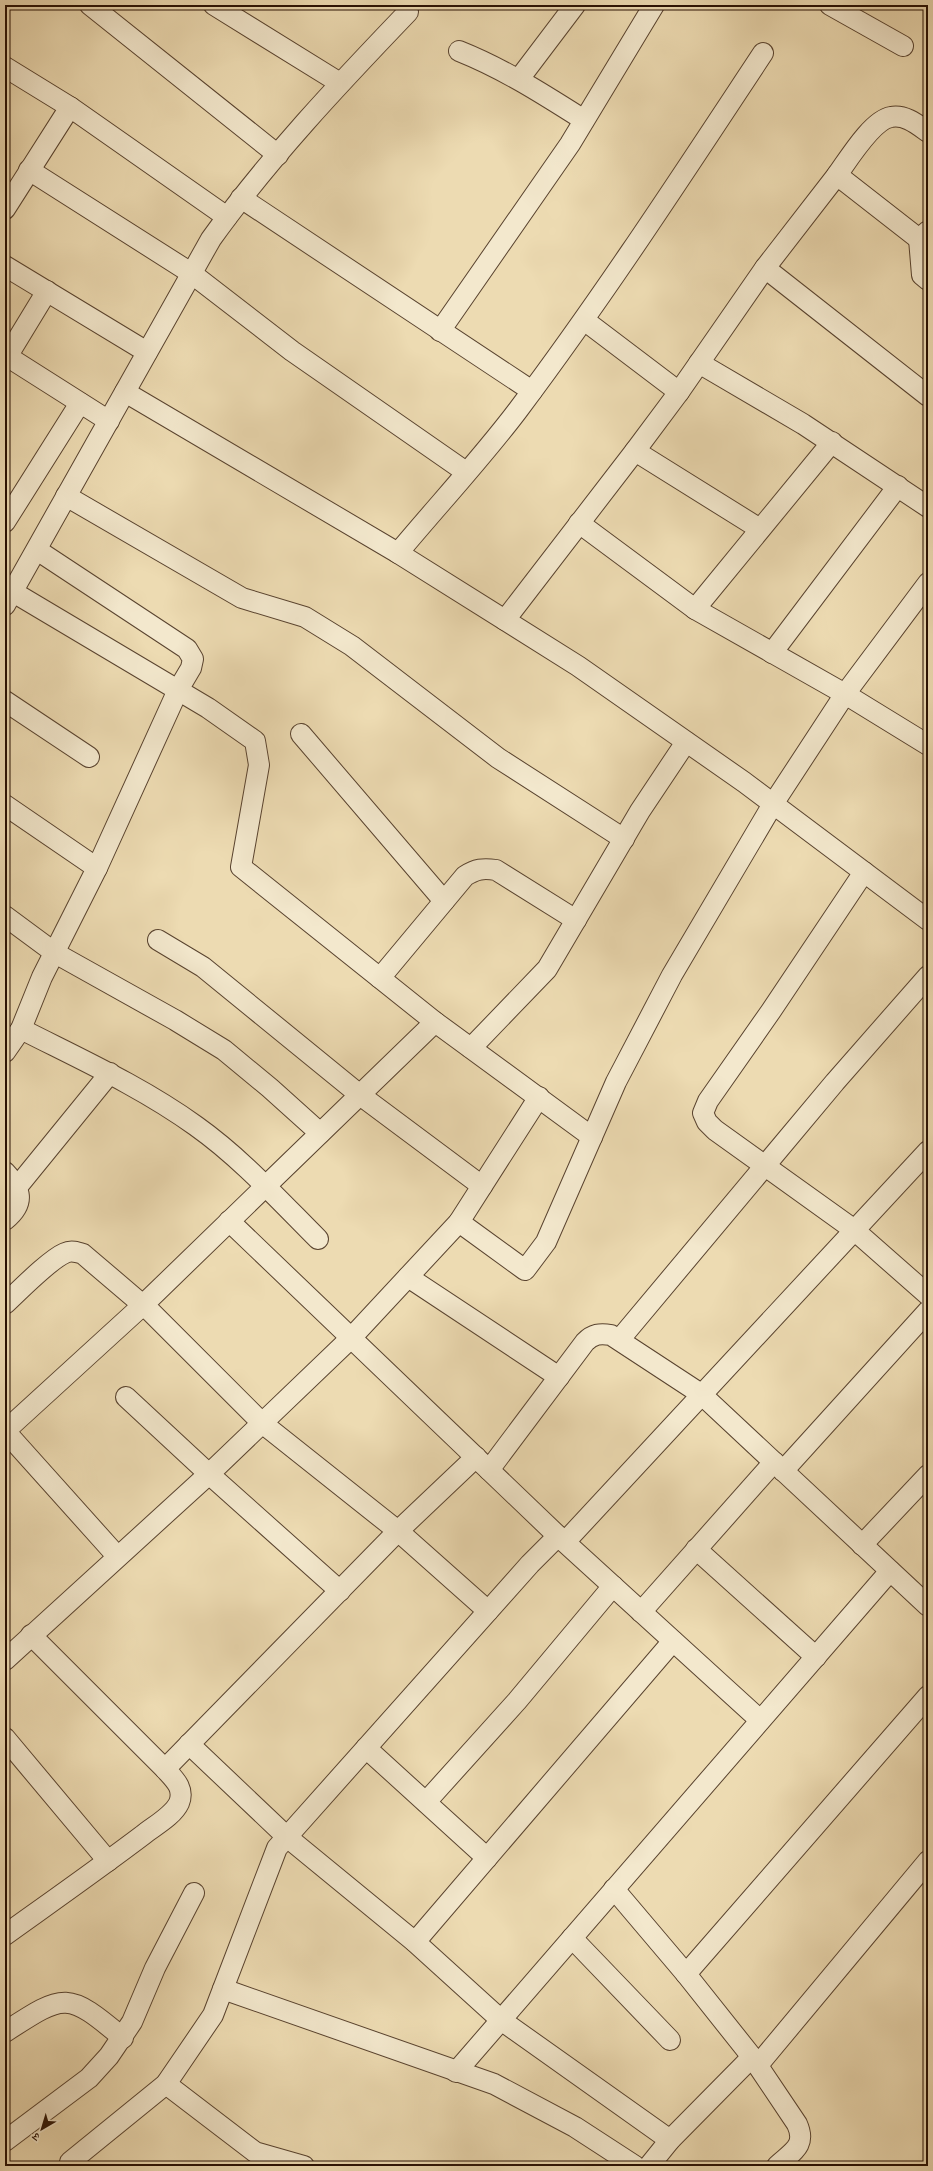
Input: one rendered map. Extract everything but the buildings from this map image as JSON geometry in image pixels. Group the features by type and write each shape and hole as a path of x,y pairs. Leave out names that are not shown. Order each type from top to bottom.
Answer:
{"street":[{"path":"90,5 278,155"},
{"path":"214,5 340,83"},
{"path":"519,79 575,5"},
{"path":"440,331 570,144 654,5"},
{"path":"830,5 903,46"},
{"path":"408,12 340,83 241,198 211,239 9,599 178,690 255,741 259,765 242,867 435,1022 592,1137"},
{"path":"459,51 519,79 584,120"},
{"path":"398,553 532,391 620,271 763,53"},
{"path":"5,67 70,107 227,217"},
{"path":"8,196 29,170 70,107"},
{"path":"505,620 679,392 764,268 873,128 882,121 892,117 899,117 910,120 928,132"},
{"path":"29,170 191,273 292,351 466,472"},
{"path":"837,175 924,235 922,275 928,280"},
{"path":"241,198 532,391"},
{"path":"5,266 147,352"},
{"path":"764,268 928,396"},
{"path":"47,291 6,357 109,421"},
{"path":"584,320 679,392"},
{"path":"699,363 832,442 928,507"},
{"path":"125,392 398,553 578,666 773,804 928,920"},
{"path":"5,522 80,402"},
{"path":"694,609 832,442"},
{"path":"635,451 760,529"},
{"path":"772,653 898,486"},
{"path":"66,496 242,598 305,617 352,646 498,758 624,839"},
{"path":"578,523 694,609 845,694 927,743"},
{"path":"5,1052 21,1029 54,953 97,868 178,690 193,662 191,654 187,649 37,550"},
{"path":"459,1222 525,1270 546,1242 616,1082 672,975 773,804 845,694 928,583"},
{"path":"5,701 89,757"},
{"path":"300,734 444,901"},
{"path":"471,1048 547,969 640,811 686,742"},
{"path":"5,805 97,868"},
{"path":"380,978 465,876 474,870 484,868 496,870 576,920"},
{"path":"864,872 772,1011 704,1108 703,1117 707,1122 853,1229 928,1295"},
{"path":"5,916 54,953 175,1020 224,1050 270,1088 320,1133"},
{"path":"158,940 203,967 360,1095 482,1186"},
{"path":"620,1339 844,1071 928,976"},
{"path":"118,1556 5,1431 143,1305 435,1022"},
{"path":"21,1029 110,1074 196,1126 266,1186 318,1239"},
{"path":"5,1220 16,1210 19,1201 11,1179 110,1074"},
{"path":"5,1660 209,1474 352,1337 459,1222 539,1097"},
{"path":"73,2166 70,2162 166,2084 213,2015 277,1848 530,1564 561,1539 700,1394 853,1229 928,1151"},
{"path":"229,1221 352,1337 561,1539 760,1720"},
{"path":"5,1304 37,1274 64,1253 75,1251 83,1254 143,1305 262,1423 398,1531 488,1611"},
{"path":"408,1277 559,1377"},
{"path":"641,1612 696,1549 778,1467 928,1311"},
{"path":"165,1769 398,1531 483,1464 559,1377 592,1336 600,1333 611,1335 620,1339 700,1394 928,1606"},
{"path":"126,1397 209,1474 340,1591"},
{"path":"862,1545 928,1475"},
{"path":"696,1549 816,1656"},
{"path":"456,2072 890,1571"},
{"path":"426,1802 517,1701 613,1586"},
{"path":"5,1935 108,1861 175,1810 179,1802 180,1786 165,1769 31,1635"},
{"path":"415,1942 673,1641"},
{"path":"686,1974 928,1696"},
{"path":"5,1738 108,1861"},
{"path":"189,1744 287,1837 415,1942 501,2020 670,2140"},
{"path":"366,1748 487,1858"},
{"path":"649,2166 670,2140 755,2061 928,1861"},
{"path":"614,1889 686,1974 755,2061 797,2124 802,2136 796,2148 777,2166"},
{"path":"5,2141 89,2078 122,2038 194,1893"},
{"path":"572,1938 670,2040"},
{"path":"223,1989 339,2028 456,2072 494,2084 533,2103 575,2127 635,2166"},
{"path":"5,2032 41,2008 53,2003 62,2002 76,2004 91,2012 122,2038"},
{"path":"166,2084 255,2152 304,2166"}]}
